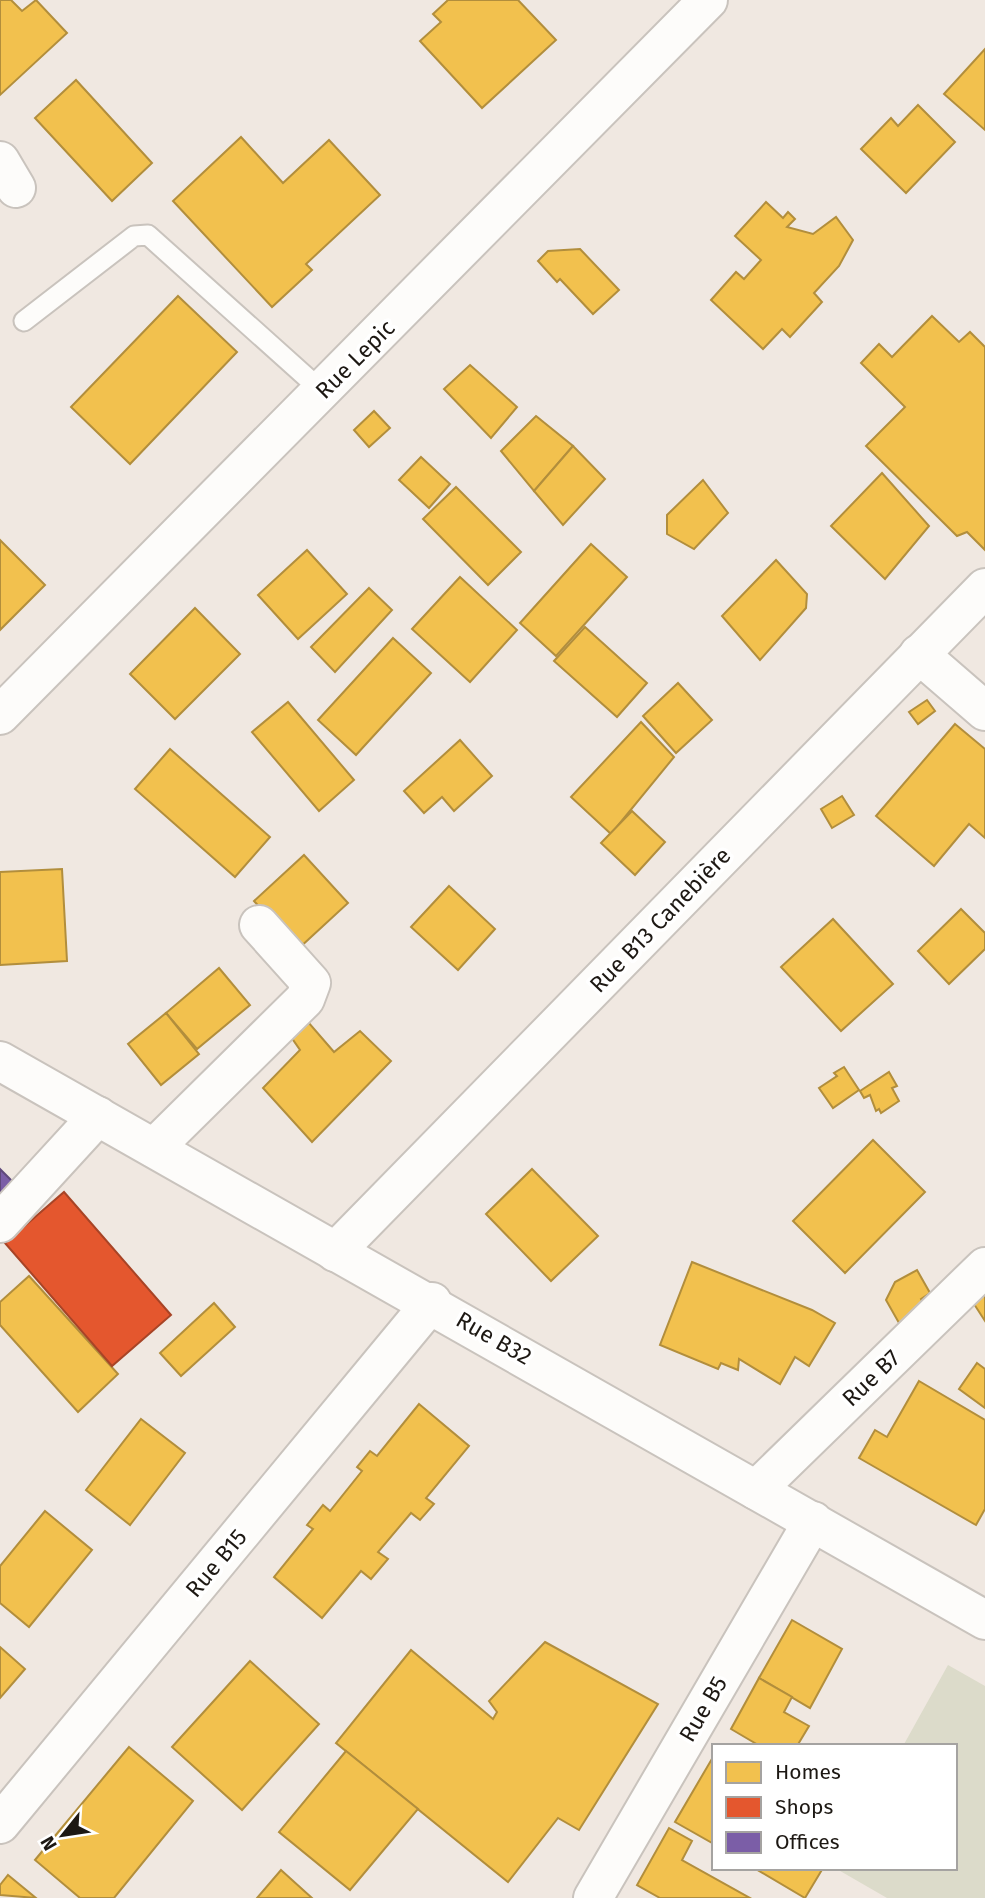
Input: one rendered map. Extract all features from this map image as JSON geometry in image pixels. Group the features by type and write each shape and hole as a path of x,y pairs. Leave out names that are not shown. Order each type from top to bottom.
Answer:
{"street":[{"name":"Rue Lepic","path":"0,715 708,0"},
{"name":"Rue B13 Canebière","path":"335,1252 985,589"},
{"path":"919,654 985,711"},
{"path":"154,1148 305,999 311,983 259,925"},
{"name":"Rue B32","path":"0,1061 335,1252 432,1302 985,1620"},
{"path":"0,1223 98,1116"},
{"name":"Rue B7","path":"756,1490 985,1266"},
{"name":"Rue B15","path":"0,1824 432,1302"},
{"name":"Rue B5","path":"593,1898 813,1521"}],"lane":[{"path":"24,321 134,236 148,235 323,391"}],"green space":[{"path":"948,1665 985,1686 985,1898 887,1898 838,1870 957,1870 957,1744 904,1744"}],"building: Homes":[{"path":"0,0 11,0 22,11 36,0 67,33 0,95"},
{"path":"448,0 518,0 556,40 482,108 420,41 441,22 433,14"},
{"path":"985,49 985,130 944,94"},
{"path":"76,80 152,163 112,201 35,118"},
{"path":"918,105 955,142 906,193 861,149 891,118 898,126"},
{"path":"241,137 283,183 329,140 380,195 306,264 312,270 272,307 173,201"},
{"path":"766,202 783,218 788,212 795,219 787,227 813,234 836,217 853,240 839,266 814,293 822,302 790,337 782,329 763,349 711,300 736,272 744,279 761,260 735,236"},
{"path":"580,249 619,290 593,314 560,279 557,282 538,261 548,251"},
{"path":"178,296 237,352 130,464 71,407"},
{"path":"932,316 959,342 970,332 985,347 985,550 967,532 957,536 866,446 905,407 861,363 879,344 892,357"},
{"path":"470,365 517,407 491,438 444,389"},
{"path":"374,411 390,428 369,447 354,430"},
{"path":"536,416 573,446 534,491 501,451"},
{"path":"573,446 605,479 563,525 534,491"},
{"path":"421,457 450,484 429,508 399,480"},
{"path":"882,473 929,526 885,579 831,526"},
{"path":"703,480 728,513 694,549 667,534 667,515"},
{"path":"456,487 521,552 488,585 423,519"},
{"path":"0,540 45,585 0,630"},
{"path":"591,544 627,577 556,656 520,623"},
{"path":"307,550 347,594 298,639 258,595"},
{"path":"776,560 807,594 806,608 760,660 722,616"},
{"path":"460,577 517,630 470,682 412,629"},
{"path":"369,588 392,610 335,672 311,647"},
{"path":"195,608 240,654 175,719 130,674"},
{"path":"585,627 647,683 617,717 554,661"},
{"path":"393,638 431,673 356,755 318,720"},
{"path":"678,683 712,720 676,753 643,716"},
{"path":"927,700 935,711 918,724 909,712"},
{"path":"288,702 354,780 319,811 252,732"},
{"path":"641,722 674,757 611,834 571,797"},
{"path":"955,724 985,749 985,838 969,824 934,866 876,816"},
{"path":"460,740 492,776 454,811 442,797 424,813 404,791"},
{"path":"170,749 270,837 235,877 135,789"},
{"path":"842,796 854,815 832,828 821,809"},
{"path":"632,811 665,842 635,875 601,843"},
{"path":"304,855 348,903 298,949 254,901"},
{"path":"62,869 67,961 0,965 0,872"},
{"path":"449,886 495,929 458,970 411,927"},
{"path":"961,909 985,933 985,949 949,984 918,951"},
{"path":"833,919 893,984 841,1031 781,967"},
{"path":"219,968 250,1005 197,1049 166,1013"},
{"path":"166,1013 199,1054 161,1085 128,1044"},
{"path":"302,1015 334,1052 360,1031 391,1061 312,1142 263,1088 300,1050 287,1031"},
{"path":"844,1067 859,1090 833,1108 819,1088 837,1076 834,1073"},
{"path":"889,1072 897,1086 892,1088 899,1101 881,1113 879,1109 876,1111 870,1095 864,1098 860,1091"},
{"path":"873,1140 925,1192 845,1273 793,1221"},
{"path":"532,1169 598,1236 551,1281 486,1214"},
{"path":"692,1262 812,1310 835,1323 809,1366 795,1357 780,1384 739,1359 738,1370 721,1363 718,1369 660,1345"},
{"path":"917,1270 930,1293 921,1299 926,1309 899,1323 886,1300 895,1282"},
{"path":"29,1276 118,1374 78,1412 0,1325 0,1302"},
{"path":"985,1277 985,1321 965,1290"},
{"path":"214,1303 235,1327 181,1376 160,1353"},
{"path":"977,1363 985,1369 985,1408 959,1389"},
{"path":"919,1381 985,1420 985,1509 976,1525 859,1458 875,1430 887,1437"},
{"path":"419,1404 469,1446 426,1498 434,1504 420,1520 411,1513 378,1552 388,1559 371,1579 361,1571 322,1618 274,1577 313,1529 307,1525 323,1505 330,1511 362,1471 357,1467 370,1451 377,1456"},
{"path":"141,1419 185,1453 130,1525 86,1490"},
{"path":"45,1511 92,1550 29,1627 0,1603 0,1566"},
{"path":"792,1620 842,1649 810,1708 759,1678"},
{"path":"545,1642 658,1704 579,1830 558,1818 508,1882 336,1743 411,1650 493,1719 497,1712 489,1701"},
{"path":"0,1647 25,1669 0,1698"},
{"path":"250,1661 319,1724 242,1810 172,1747"},
{"path":"759,1678 792,1697 784,1712 809,1726 798,1744 757,1744 731,1729"},
{"path":"129,1747 193,1801 114,1898 80,1898 35,1860"},
{"path":"346,1751 418,1809 350,1890 279,1832"},
{"path":"712,1759 712,1843 675,1822"},
{"path":"669,1828 692,1841 682,1860 750,1898 660,1898 637,1885"},
{"path":"281,1870 312,1898 257,1898"},
{"path":"757,1870 822,1870 805,1898"},
{"path":"8,1875 36,1898 0,1895 0,1885"}],"building: Shops":[{"path":"64,1192 171,1315 112,1366 5,1243"}],"building: Offices":[{"path":"0,1169 21,1190 0,1211"}]}
